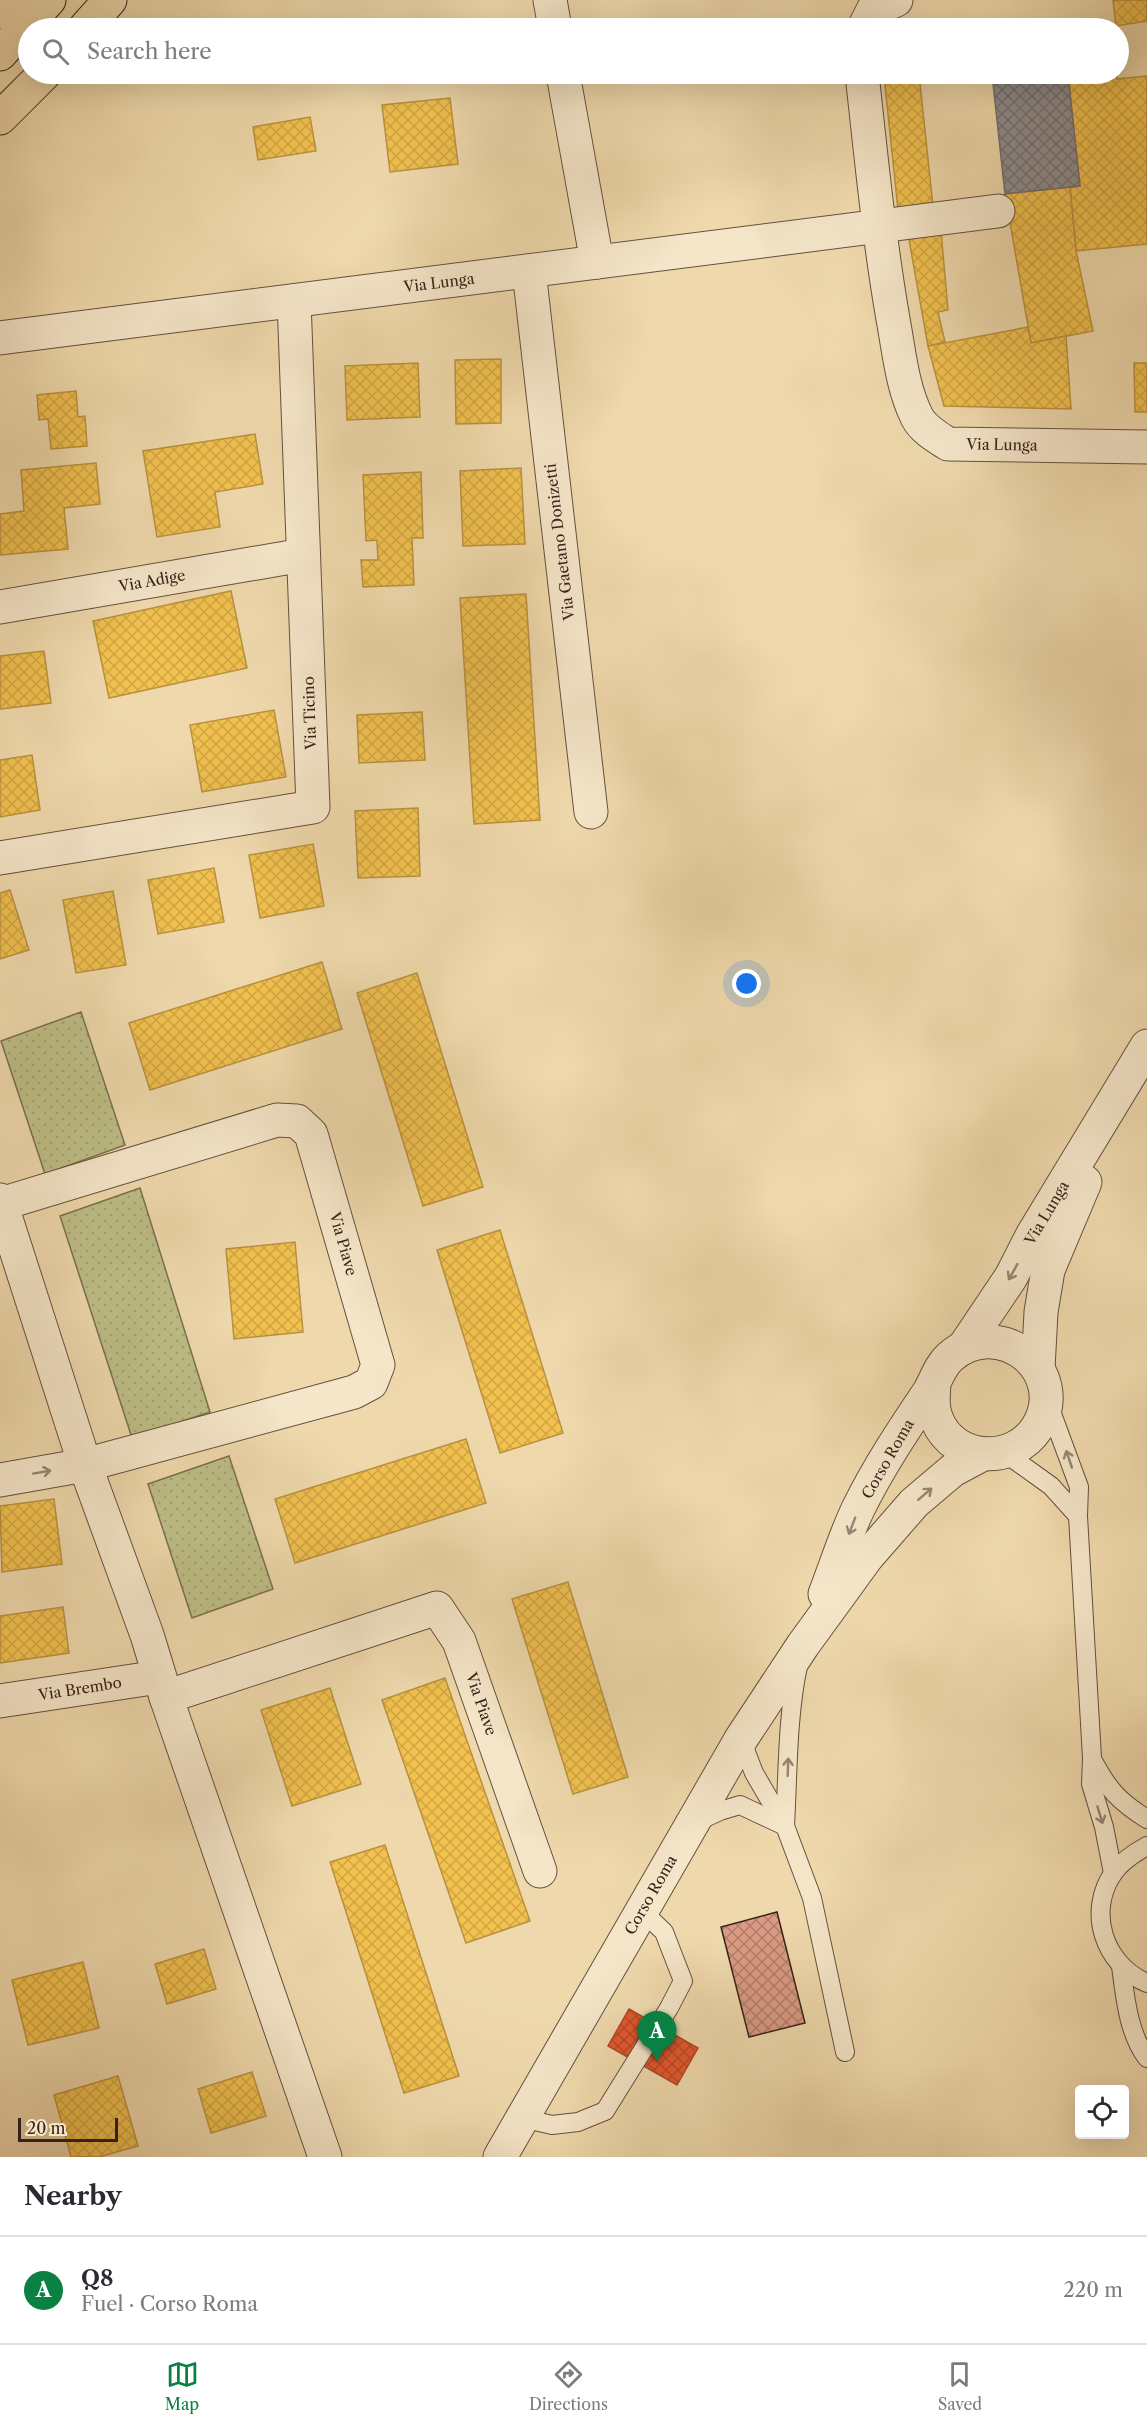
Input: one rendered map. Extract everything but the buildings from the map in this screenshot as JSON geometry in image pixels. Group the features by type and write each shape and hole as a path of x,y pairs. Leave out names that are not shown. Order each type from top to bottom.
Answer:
{"highway":[{"path":"0,12 11,0"},
{"path":"33,18 49,0"},
{"path":"94,18 110,0"},
{"path":"0,54 18,34"},
{"path":"0,118 34,84"}],"street":[{"path":"550,0 553,18"},
{"path":"869,18 873,10 896,0"},
{"path":"565,84 597,262"},
{"name":"Via Lunga","path":"863,84 879,228 903,374 917,418 930,432 948,444 1147,447"},
{"name":"Via Lunga","path":"0,338 879,228 998,211"},
{"name":"Via Gaetano Donizetti","path":"529,271 591,812"},
{"name":"Via Ticino","path":"0,858 313,807 294,301"},
{"name":"Via Adige","path":"0,607 303,555"},
{"name":"Via Lunga","path":"964,1347 1011,1277 1033,1234 1147,1046"},
{"name":"Via Lunga","path":"1042,1384 1041,1312 1048,1270 1129,1078"},
{"name":"Via Piave","path":"85,1465 354,1392 371,1383 378,1365 311,1134 297,1121 277,1120 1,1202 10,1264 147,1635 162,1687 325,2157"},
{"path":"964,1347 981,1342 1000,1342 1017,1348 1029,1357 1042,1384"},
{"name":"Corso Roma","path":"806,1641 858,1509 910,1419 949,1358 964,1347"},
{"name":"Corso Roma","path":"934,1384 933,1403 937,1421 947,1437 963,1448 994,1454"},
{"name":"Corso Roma","path":"500,2157 741,1739 806,1641 867,1557 914,1503 953,1470 1026,1441 1034,1432 1044,1411 1042,1384"},
{"path":"0,1480 85,1465"},
{"name":"Via Piave","path":"162,1687 437,1608 459,1641 540,1871"},
{"name":"Via Brembo","path":"0,1701 162,1687"}],"lane":[{"path":"1042,1384 1079,1487 1078,1516 1092,1758 1091,1784 1104,1827 1113,1873"},
{"path":"994,1454 1051,1486 1078,1516"},
{"path":"785,1826 794,1684 806,1641"},
{"path":"741,1739 754,1773 785,1826 812,1898 845,2052"},
{"path":"1092,1758 1107,1787 1131,1809 1147,1819"},
{"path":"693,1824 720,1811 740,1805 785,1826"},
{"path":"1147,1846 1129,1856 1113,1873 1104,1891 1100,1911 1102,1931 1109,1950 1121,1966 1147,1983"},
{"path":"522,2118 552,2126 578,2122 605,2111 669,2008 683,1981 664,1932 642,1911"},
{"path":"1121,1966 1126,2004 1140,2048 1147,2058"}],"green space":[{"path":"81,1012 125,1145 45,1174 1,1041"},
{"path":"140,1188 210,1412 132,1438 60,1216"},
{"path":"229,1456 273,1589 192,1618 148,1484"}],"place":[{"name":"Q8","path":"657,2061"}]}
